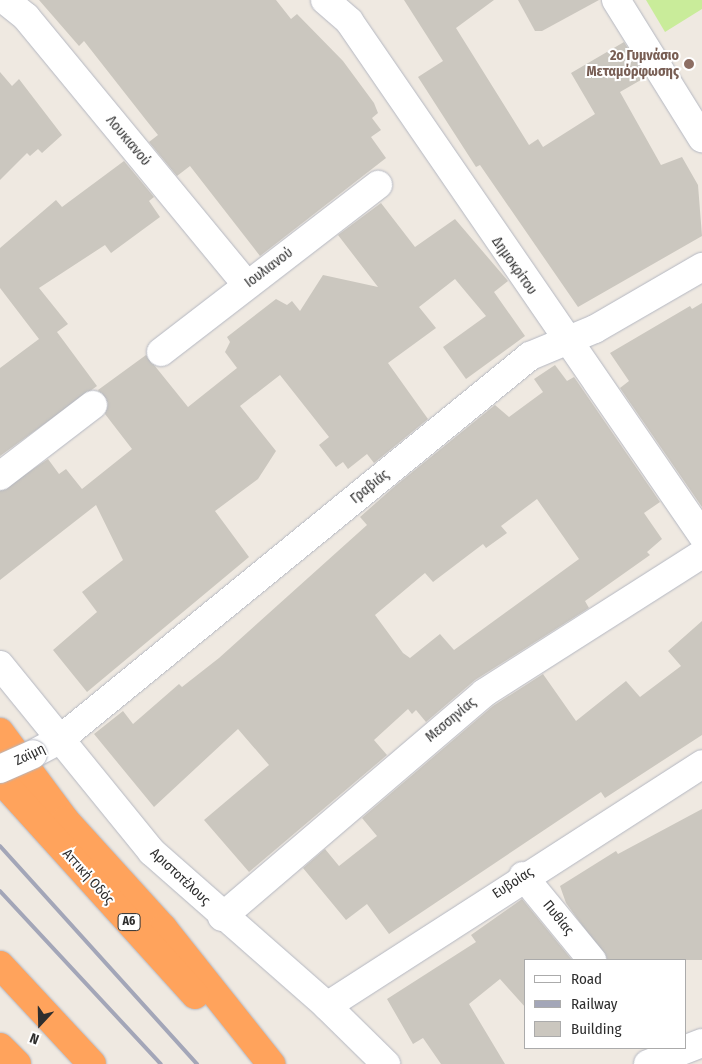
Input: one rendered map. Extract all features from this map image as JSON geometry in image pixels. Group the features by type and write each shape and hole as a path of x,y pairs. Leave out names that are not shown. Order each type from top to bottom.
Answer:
{"highway":[{"path":"0,732 65,820 163,928 270,1064"},
{"name":"Αττική Οδός","path":"0,779 258,1064"},
{"path":"0,965 92,1064"},
{"path":"0,1047 17,1064"}],"street":[{"name":"Λουκιανού","path":"5,0 26,18 247,285"},
{"name":"Δημοκρίτου","path":"325,0 349,21 565,340 702,536"},
{"path":"616,0 702,138"},
{"name":"Ιουλιανού","path":"161,352 378,185"},
{"name":"Γραβιάς","path":"59,740 530,356 595,329 702,267"},
{"path":"0,476 93,405"},
{"name":"Μεσσηνίας","path":"222,917 484,693 702,554"},
{"name":"Αριστοτέλους","path":"0,665 59,740 152,852 222,917 327,1006 386,1064"},
{"name":"Ζαϊμη","path":"0,769 59,740"},
{"name":"Ευβοίας","path":"327,1006 523,876 702,764"},
{"name":"Πυθίας","path":"523,876 591,959"},
{"path":"687,1046 702,1042"},
{"path":"648,1058 678,1049"}],"green space":[{"path":"646,0 702,0 702,9 665,32"}],"building":[{"path":"39,0 276,0 291,19 297,14 343,61 374,103 378,113 372,118 381,130 371,137 386,158 260,256 190,166 177,176 149,142 158,135 84,41 79,46"},
{"path":"404,0 494,0 456,28 529,145 538,139 543,147 595,114 571,73 624,42 646,77 620,92 661,165 682,157 698,185 702,236 578,307 480,165 476,167 418,77 443,61"},
{"path":"518,0 599,0 542,31 535,31"},
{"path":"0,72 12,86 19,79 62,135 42,153 38,149 30,156 27,153 0,180"},
{"path":"124,161 154,197 149,201 160,217 111,253 105,245 39,288 68,324 57,332 97,386 0,456 0,368 39,339 0,288 0,248 56,200 62,207"},
{"path":"381,203 415,247 455,219 508,281 494,292 525,336 466,379 443,347 486,316 455,279 419,307 436,328 388,363 428,419 374,463 367,454 348,469 343,462 336,467 319,445 329,437 280,375 240,406 276,451 258,479 215,511 249,557 87,692 53,650 97,612 82,592 123,560 96,505 0,580 0,491 48,459 59,474 66,469 82,489 132,449 105,414 108,403 98,390 146,355 188,407 237,368 225,352 230,342 227,337 276,299 287,305 292,301 300,311 323,275 378,287 338,235"},
{"path":"702,303 702,507 620,388 629,381 610,353 690,306 692,309"},
{"path":"555,365 567,381 574,377 660,502 644,513 662,539 647,552 650,555 585,601 589,608 475,680 426,722 416,710 412,714 408,709 374,740 387,755 249,872 204,820 269,765 238,729 154,807 94,734 123,711 133,724 179,684 182,687 219,658 367,525 360,517 394,487 495,405 509,417 543,392 534,379","holes":["537,499 579,559 454,650 440,634 410,658 403,653 375,615 425,573 433,582 483,544 486,548 507,533 501,526"]},
{"path":"702,621 702,735 605,798 601,792 389,934 367,904 346,920 303,868 325,849 339,866 377,836 362,818 493,706 543,674 576,721 626,681 640,697 681,666 668,651"},
{"path":"702,809 702,960 606,959 566,903 560,886 616,851 618,854"},
{"path":"522,899 571,959 524,959 524,1006 500,979 469,1004 505,1064 441,1064 423,1038 413,1044 387,999 476,942 471,935"}],"railway":[{"path":"0,846 197,1064"},
{"path":"0,891 161,1064"}],"place":[{"name":"2ο Γυμνάσιο Μεταμόρφωσης","path":"689,64"}]}
